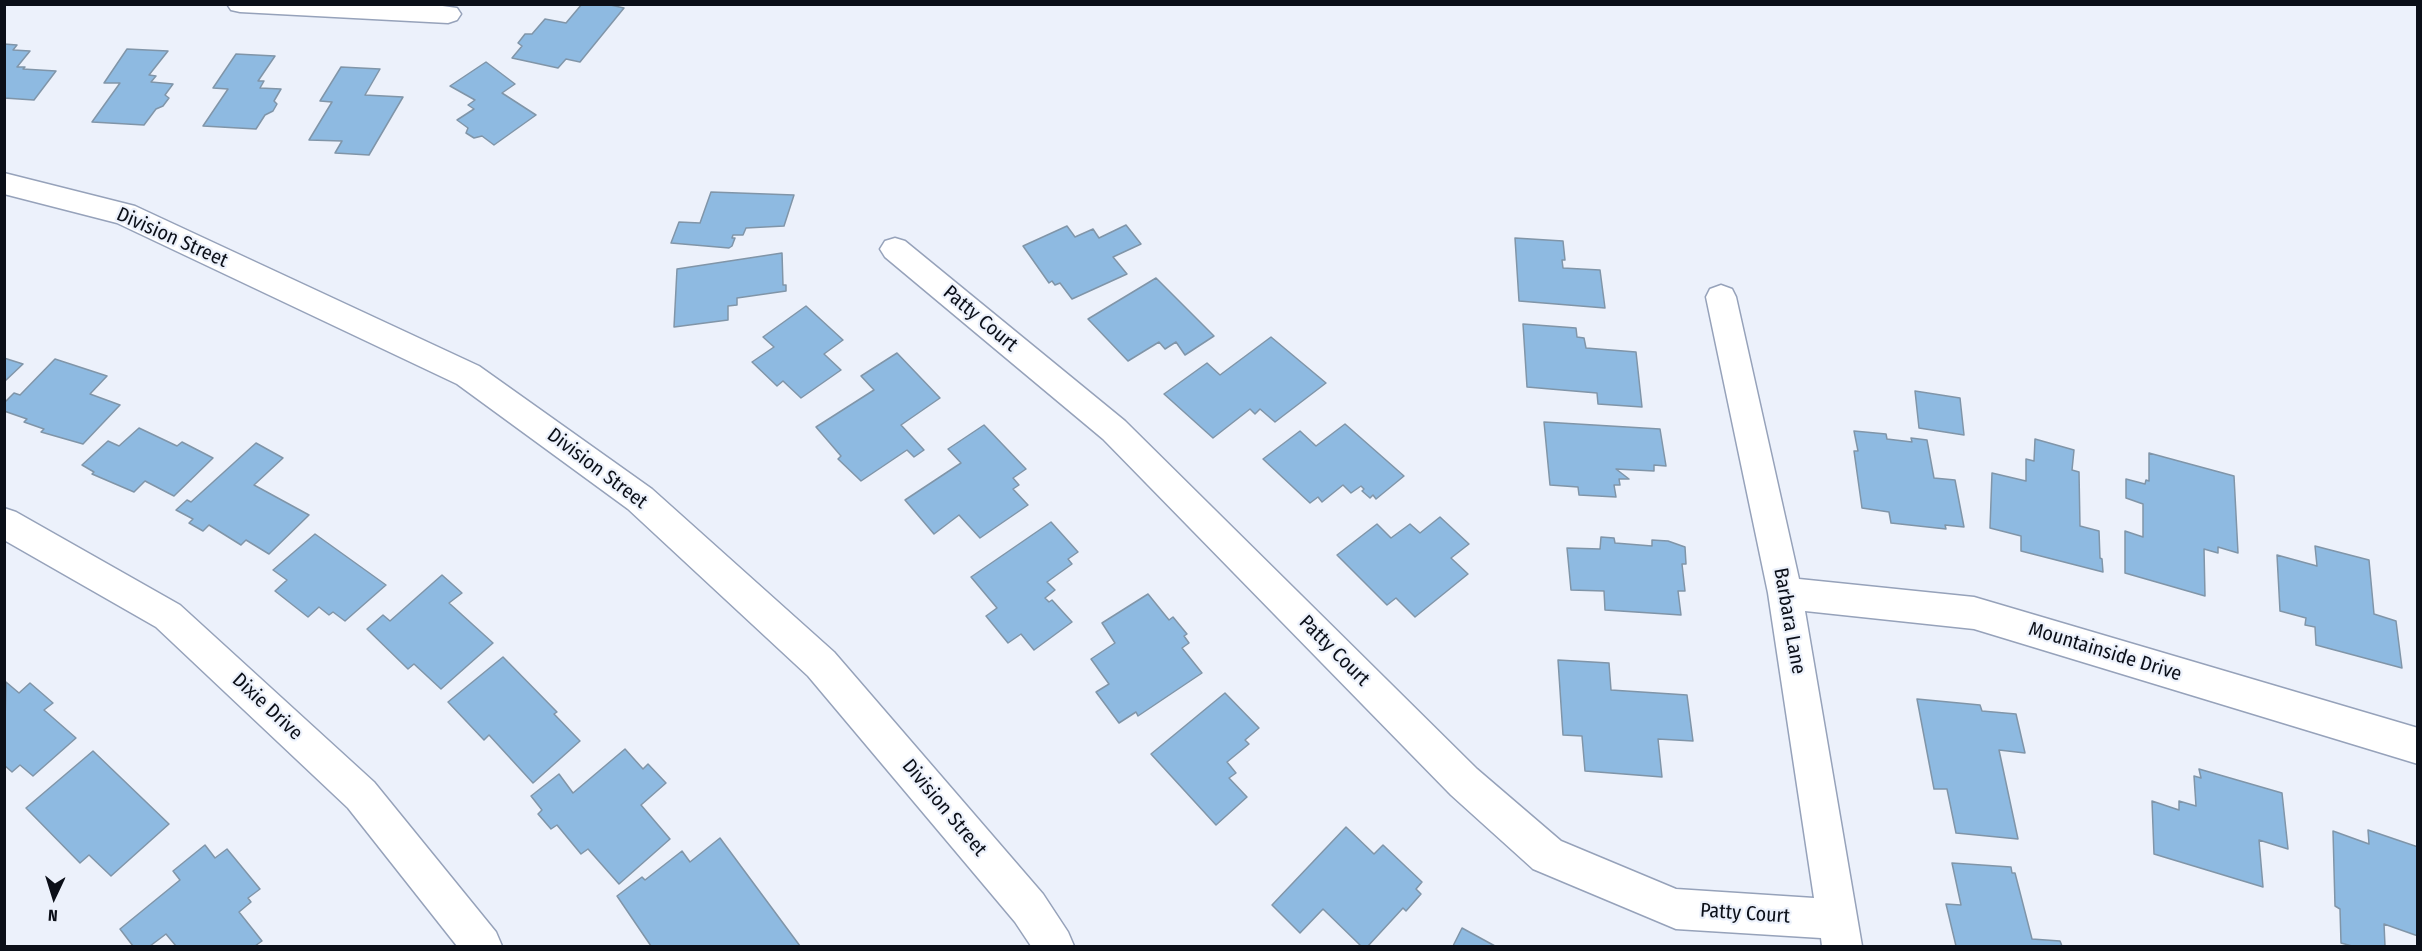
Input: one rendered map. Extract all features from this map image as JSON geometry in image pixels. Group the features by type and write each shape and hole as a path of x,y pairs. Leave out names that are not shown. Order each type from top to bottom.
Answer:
{"street":[{"path":"240,4 448,15"},
{"name":"Division Street","path":"4,183 125,214 468,375 640,499 821,664 1029,908 1054,946"},
{"name":"Patty Court","path":"895,249 1114,430 1464,782 1547,855 1676,909 1839,933"},
{"name":"Barbara Lane","path":"1721,297 1785,592 1839,933"},
{"name":"Dixie Drive","path":"4,522 168,616 362,795 482,946"},
{"name":"Mountainside Drive","path":"1785,592 1974,613 2418,746"}],"building":[{"path":"582,4 606,4 624,8 580,62 566,59 558,68 512,58 522,46 518,43 525,34 532,34 545,19 566,23"},
{"path":"4,44 17,45 13,50 30,51 17,67 56,71 34,100 4,98"},
{"path":"127,49 168,51 149,75 156,76 151,82 173,84 165,95 169,98 163,106 156,109 144,125 92,122 120,83 104,83"},
{"path":"236,54 275,56 258,81 264,81 260,88 281,89 274,101 277,104 273,111 265,115 256,129 203,126 228,89 213,88"},
{"path":"486,62 515,84 502,93 536,115 494,145 482,136 474,138 466,133 468,128 457,120 474,109 468,105 475,100 450,86"},
{"path":"341,67 380,69 365,95 403,97 369,155 335,153 342,141 309,140 332,102 320,101"},
{"path":"711,192 794,195 784,226 746,228 743,235 733,235 732,238 735,238 729,248 671,243 679,222 700,223"},
{"path":"1126,225 1141,244 1113,257 1127,274 1072,299 1060,283 1055,285 1052,281 1049,283 1023,246 1067,226 1075,237 1093,229 1099,238"},
{"path":"1515,238 1563,241 1565,260 1562,260 1563,268 1600,270 1605,308 1519,301"},
{"path":"782,253 783,285 786,285 786,291 737,298 737,305 728,306 728,320 674,327 677,269"},
{"path":"1156,278 1214,336 1185,355 1176,342 1165,349 1159,342 1128,361 1088,319"},
{"path":"806,306 843,340 824,354 841,370 801,398 783,381 777,386 752,362 774,347 763,337"},
{"path":"1523,324 1576,328 1577,337 1584,338 1586,348 1636,352 1642,407 1598,404 1597,393 1527,387"},
{"path":"1271,337 1326,383 1275,422 1260,409 1255,414 1250,409 1213,438 1164,394 1207,363 1220,375"},
{"path":"897,353 940,398 901,425 924,450 914,457 907,450 861,481 838,459 841,456 816,427 874,390 861,376"},
{"path":"4,358 23,364 4,382"},
{"path":"55,359 107,376 90,394 120,405 83,444 41,432 44,429 24,422 27,419 4,411 4,403 14,393 20,395"},
{"path":"1915,391 1960,398 1964,435 1919,428"},
{"path":"1544,422 1660,429 1666,466 1654,465 1654,471 1616,469 1629,479 1619,479 1620,485 1614,485 1616,497 1579,495 1578,487 1550,485"},
{"path":"1345,424 1404,476 1376,499 1373,495 1370,498 1362,491 1364,489 1361,486 1351,493 1343,485 1322,502 1318,497 1310,503 1263,459 1300,431 1316,446"},
{"path":"984,425 1026,469 1013,478 1019,485 1013,489 1028,505 980,538 959,515 934,534 905,500 961,463 948,449"},
{"path":"139,428 177,446 182,442 213,458 174,496 145,481 134,492 92,474 94,472 82,465 108,441 119,446"},
{"path":"1854,431 1886,434 1887,439 1912,442 1911,438 1927,440 1934,478 1955,480 1964,527 1945,525 1946,529 1891,523 1889,512 1862,508 1854,451 1858,451"},
{"path":"2035,439 2074,450 2072,470 2079,472 2080,526 2099,531 2103,572 2021,551 2021,536 1990,528 1992,473 2026,481 2026,459 2034,461"},
{"path":"256,443 283,458 254,485 309,515 269,554 246,540 241,545 209,525 203,531 189,523 193,519 176,510 187,500 191,502"},
{"path":"2149,453 2234,476 2238,553 2218,547 2218,553 2204,549 2205,596 2125,573 2125,531 2143,537 2143,504 2126,498 2126,479 2145,484 2146,480 2149,481"},
{"path":"1440,517 1469,544 1451,558 1468,574 1415,617 1396,598 1387,605 1337,555 1377,524 1391,538 1410,524 1420,533"},
{"path":"1051,522 1078,552 1068,559 1072,564 1047,582 1055,590 1045,598 1049,602 1052,600 1072,622 1034,650 1021,634 1008,643 986,616 997,608 971,577"},
{"path":"315,534 386,585 345,621 333,612 329,615 319,607 308,617 275,591 287,580 273,570"},
{"path":"1601,537 1614,538 1615,543 1652,546 1652,540 1668,541 1685,547 1686,564 1682,564 1685,591 1678,591 1681,615 1605,610 1604,591 1571,590 1567,548 1600,549"},
{"path":"2315,546 2369,560 2374,614 2396,621 2402,668 2316,645 2315,627 2305,625 2306,618 2280,611 2277,555 2317,566"},
{"path":"442,575 462,593 449,603 493,643 441,689 414,664 408,669 367,629 383,615 390,621"},
{"path":"1148,594 1169,620 1173,617 1187,634 1184,636 1189,643 1182,648 1202,673 1138,716 1136,712 1119,723 1096,692 1109,684 1091,659 1115,643 1102,623"},
{"path":"503,657 557,712 554,714 580,741 533,783 489,735 484,740 448,702"},
{"path":"1558,660 1609,663 1611,690 1687,695 1693,741 1658,739 1662,777 1585,771 1582,736 1563,735"},
{"path":"6,682 19,693 30,683 53,703 44,710 76,738 33,776 20,765 12,772 4,765"},
{"path":"1225,693 1259,728 1245,740 1249,744 1227,762 1236,773 1229,778 1247,797 1216,825 1151,754"},
{"path":"1917,699 1980,705 1982,711 2016,714 2025,753 1999,750 2018,839 1956,833 1947,789 1934,789"},
{"path":"625,749 643,769 648,764 666,783 641,805 670,839 619,884 588,849 581,854 557,825 551,829 538,814 542,810 531,796 559,774 573,793"},
{"path":"93,751 169,824 111,876 89,855 80,863 26,808"},
{"path":"2199,769 2282,793 2288,849 2259,840 2263,887 2154,854 2152,801 2179,810 2179,801 2196,806 2194,776 2201,778"},
{"path":"1346,827 1374,854 1383,845 1422,882 1416,889 1421,894 1406,911 1403,908 1368,946 1361,946 1323,909 1300,933 1272,905"},
{"path":"2368,830 2418,847 2418,936 2384,924 2385,946 2352,946 2341,943 2340,909 2335,906 2333,831 2369,844"},
{"path":"720,838 800,946 651,946 617,896 642,877 645,880 682,851 690,862"},
{"path":"205,845 215,858 227,849 260,889 248,898 251,902 239,912 262,941 255,946 176,946 166,934 150,946 133,946 120,929 180,880 173,871"},
{"path":"1952,863 2011,867 2012,873 2015,873 2032,939 2060,941 2062,946 1956,946 1946,904 1961,905"},
{"path":"1462,928 1495,946 1453,946"}]}
